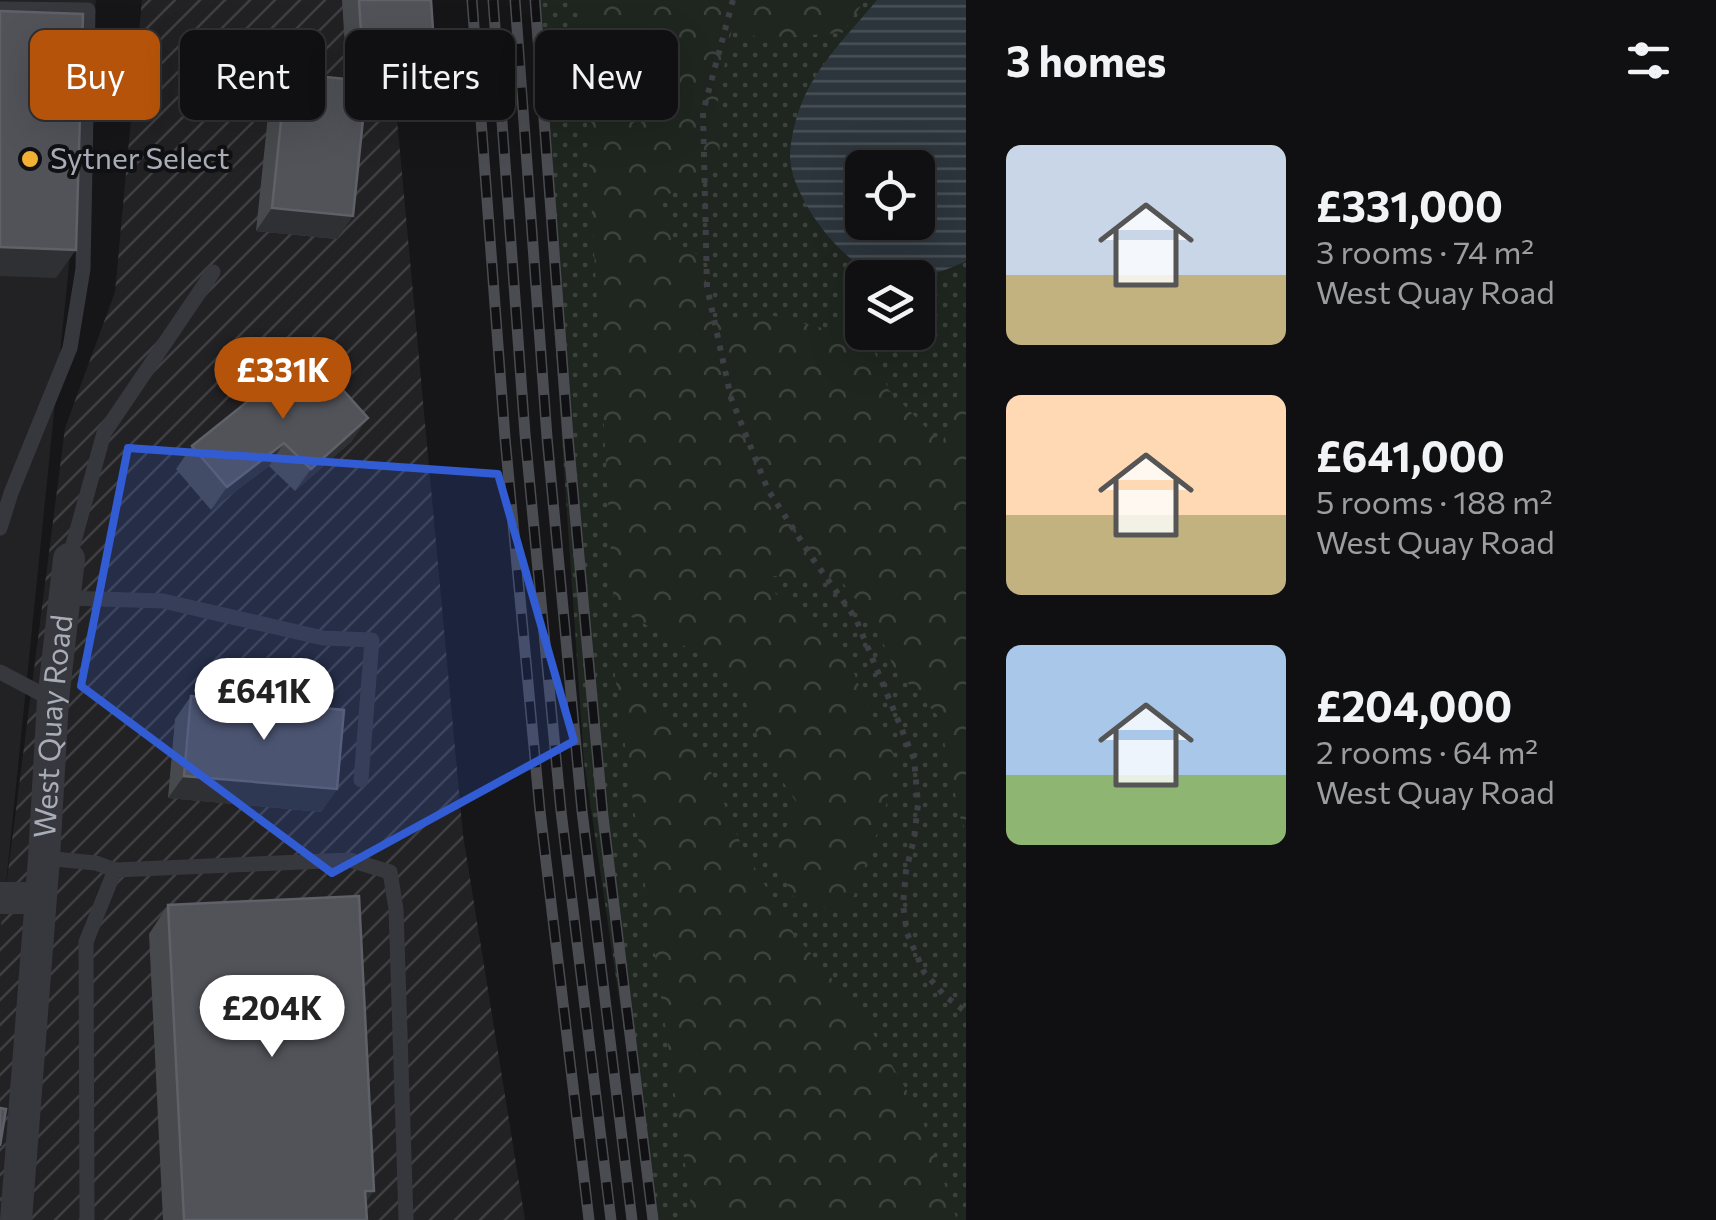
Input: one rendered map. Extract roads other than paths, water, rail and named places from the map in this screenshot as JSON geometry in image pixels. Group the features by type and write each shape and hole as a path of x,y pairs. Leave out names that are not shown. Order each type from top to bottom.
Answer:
{"street":[{"name":"West Quay Road","path":"16,1220 53,700 69,559"},
{"path":"0,898 41,898"}],"lane":[{"path":"0,8 88,5 83,268 70,348 10,493 0,528"},
{"name":"West Quay Road","path":"69,559 104,432 213,272"},
{"path":"65,598 163,601 323,638 372,640 361,780"},
{"path":"0,672 53,700"},
{"path":"44,858 96,863 115,870 350,860 390,872 396,908 406,1220"},
{"path":"86,1220 86,942 115,870"}],"railway":[{"path":"472,0 505,438 540,811 589,1220"},
{"path":"493,0 525,434 561,811 611,1220"},
{"path":"515,0 547,437 582,811 632,1220"},
{"path":"535,0 568,437 603,817 653,1220"}],"place":[{"name":"Sytner Select","path":"30,159"}]}
